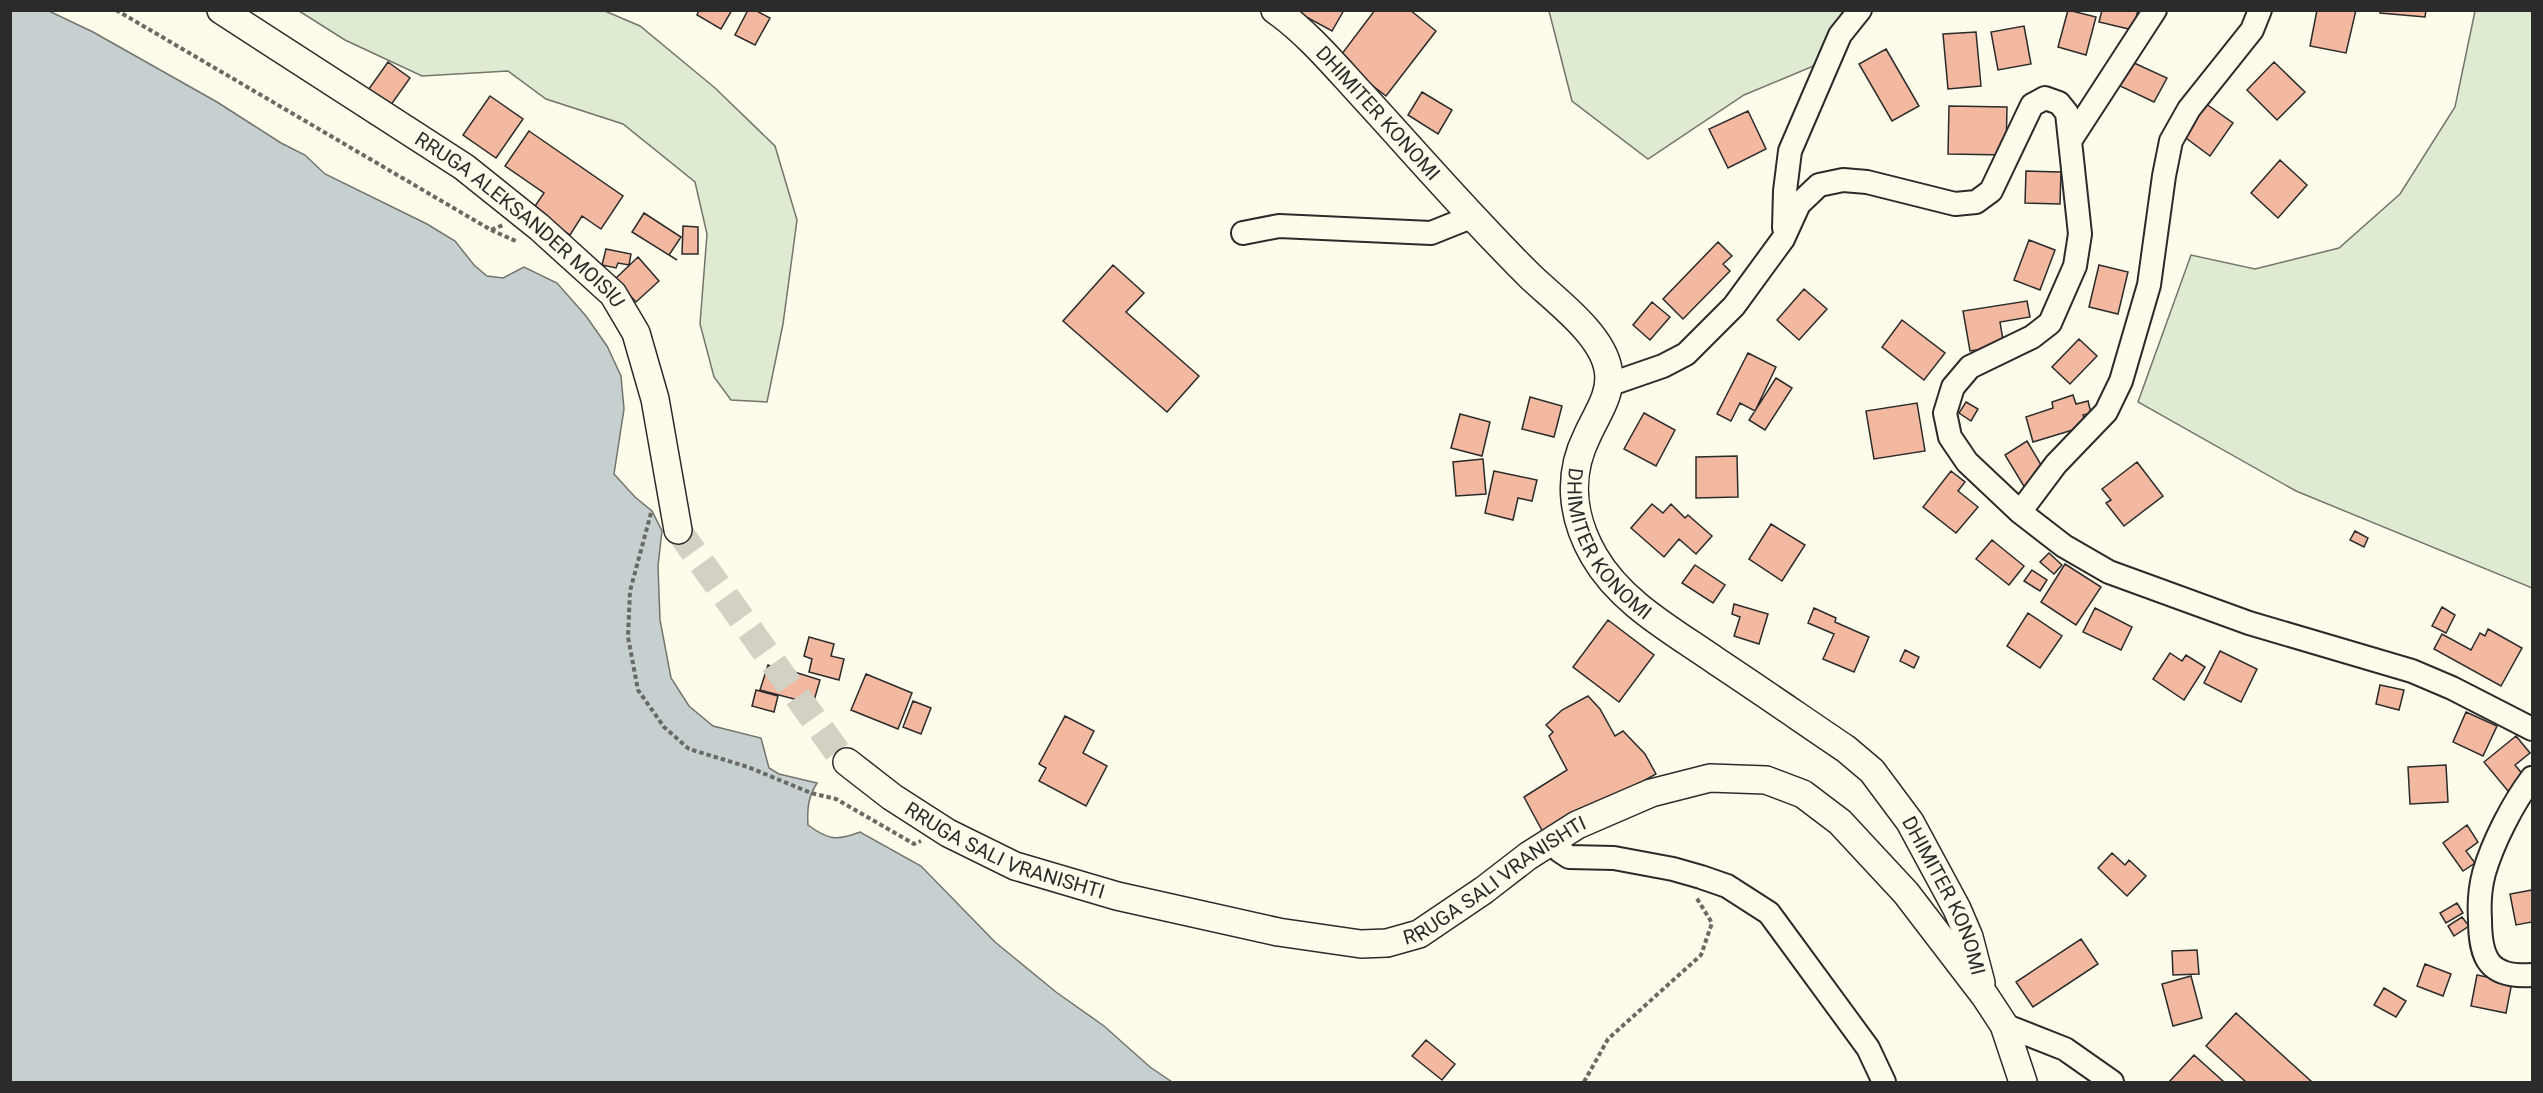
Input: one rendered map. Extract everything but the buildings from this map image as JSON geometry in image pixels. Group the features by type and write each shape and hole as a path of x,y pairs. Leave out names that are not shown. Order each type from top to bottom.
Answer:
{"main road":[{"name":"RRUGA ALEKSANDER MOISIU","path":"221,10 464,167 526,216 613,294 636,333 655,399 678,530"},
{"name":"DHIMITER KONOMI","path":"1275,10 1311,40 1471,218 1591,335 1608,369 1608,385 1599,415 1587,435 1574,473 1575,510 1593,555 1607,578 1649,615 1846,749 1872,771 1910,822 1957,909 1969,937 1985,996"},
{"name":"RRUGA SALI VRANISHTI","path":"847,762 892,798 948,833 1015,866 1117,896 1278,932 1361,944 1387,943 1419,934 1552,840 1577,825 1651,793 1710,778 1766,780 1803,794 1840,822 1906,893 1985,996 2004,1025 2023,1083"}],"street":[{"path":"1784,239 1785,191 1790,151 1840,35 1860,10"},
{"path":"2070,141 2155,10"},
{"path":"2020,512 2056,464 2106,412 2121,381 2149,285 2171,141 2189,109 2252,30 2260,10"},
{"path":"1608,385 1663,366 1686,354 1734,306 1784,239 1799,204 1819,185 1843,180 1867,182 1955,204 1976,202 1991,191 2032,105 2045,98 2059,103 2067,113 2080,234 2075,266 2050,323 2032,337 1970,367 1953,387 1945,413 1950,437 1968,462 2020,512 2064,546 2109,572 2259,626 2412,672 2452,688 2532,729"},
{"path":"1243,233 1278,226 1431,233 1471,218"},
{"path":"2532,778 2508,819 2484,873 2479,900 2480,941 2486,961 2500,972 2516,976 2532,975"},
{"path":"1552,840 1560,851 1569,857 1614,858 1673,869 1727,886 1769,913 1868,1048 1884,1083"},
{"path":"2004,1025 2065,1049 2112,1083"}],"path":[{"path":"116,10 491,230 524,244"},
{"path":"491,230 526,216"},
{"path":"652,511 630,591 628,637 638,690 664,727 689,748 748,767 811,793 836,799 914,844 948,833"},
{"path":"1584,1083 1608,1039 1701,955 1712,922 1701,902 1673,869"}],"green space":[{"path":"299,11 605,11 640,26 715,88 775,146 797,220 783,324 767,402 731,400 714,377 700,324 707,234 695,182 623,124 546,99 508,71 422,76 345,40"},
{"path":"1549,11 1843,11 1816,65 1744,95 1648,159 1572,101"},
{"path":"2475,11 2532,11 2532,588 2296,491 2138,402 2191,255 2255,269 2339,248 2400,194 2455,107"}],"shaded area":[{"path":"10,11 49,11 93,32 305,155 325,174 427,224 455,241 474,265 487,276 503,278 524,267 557,283 586,316 607,346 621,376 624,409 614,474 635,497 652,511 662,531 658,566 660,620 671,678 689,706 713,726 761,738 769,768 779,774 817,783 809,803 808,825 821,834 833,838 860,832 921,866 995,942 1056,992 1104,1026 1150,1067 1172,1082 11,1082"}],"tunnel":[{"path":"678,530 838,753 847,762"}]}
